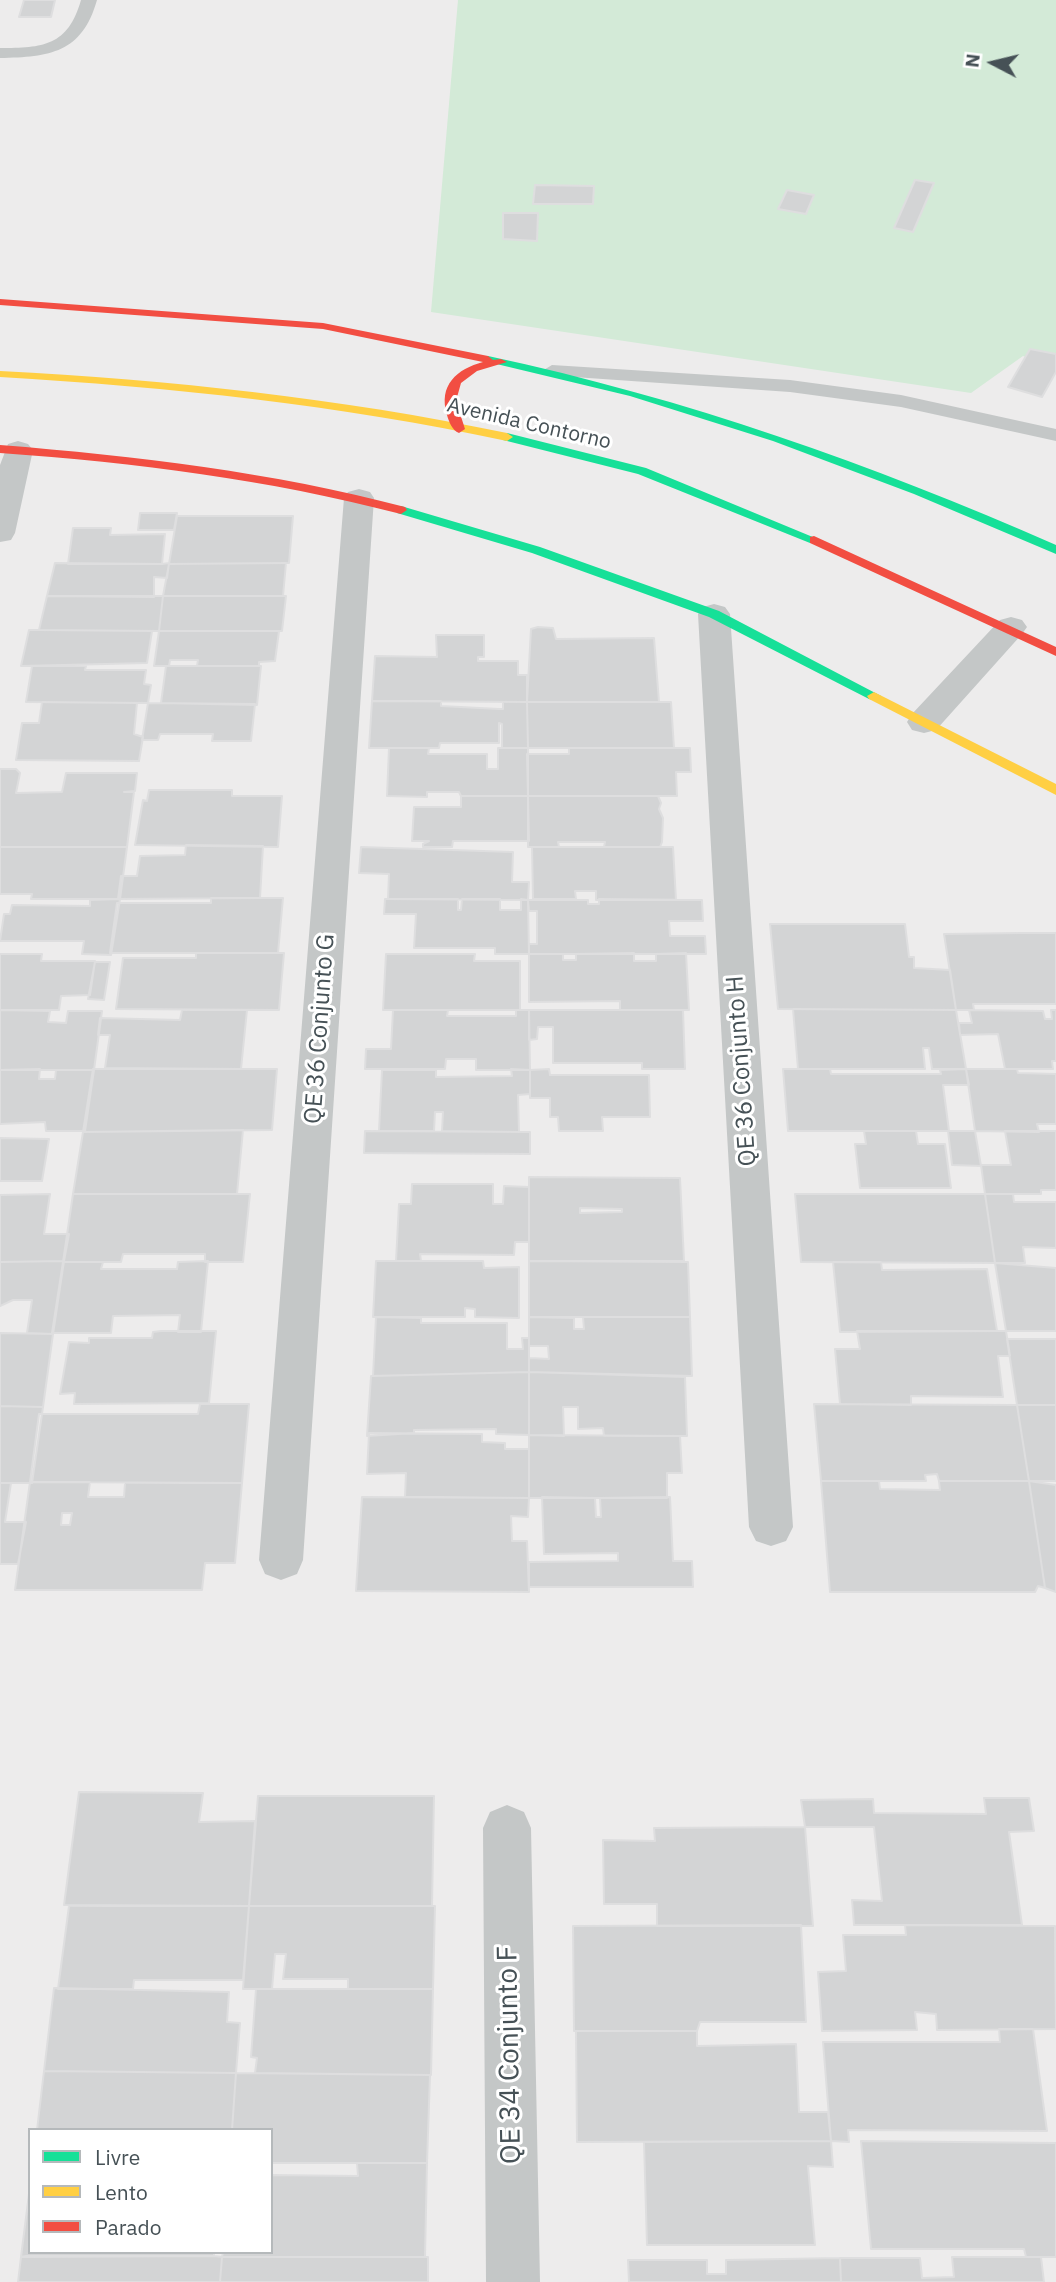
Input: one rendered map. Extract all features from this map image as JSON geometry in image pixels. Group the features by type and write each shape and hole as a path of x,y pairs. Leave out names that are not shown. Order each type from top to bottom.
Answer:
{"main road":[{"path":"0,302 323,326 544,370 734,425 829,456 942,499 1056,550"},
{"path":"458,429 449,414 447,401 453,384 465,371 486,362 503,362"},
{"name":"Avenida Contorno","path":"0,374 136,380 296,398 572,451 683,486 1011,627 1056,652"},
{"path":"9,449 126,458 232,472 359,498 536,550 714,614 1056,790"}],"street":[{"path":"0,533 9,449"},
{"name":"QE 36 Conjunto G","path":"281,1560 359,498"},
{"name":"QE 36 Conjunto H","path":"714,614 771,1527"},
{"path":"924,722 1011,627"},
{"name":"QE 34 Conjunto F","path":"507,1828 513,2282"}],"lane":[{"path":"0,53 25,53 53,48 70,40 80,28 89,0"},
{"path":"544,370 790,386 901,401 1056,435"}],"green space":[{"path":"458,0 1056,0 1056,370 1023,356 971,393 431,312"}],"building":[{"path":"24,0 55,0 51,17 19,17"},
{"path":"915,180 934,183 913,232 894,228"},
{"path":"535,185 594,186 593,204 533,204"},
{"path":"787,190 814,195 806,214 778,209"},
{"path":"503,213 538,213 537,241 503,239"},
{"path":"1030,349 1056,354 1056,372 1042,397 1008,387"},
{"path":"140,513 177,513 174,530 138,530"},
{"path":"177,516 293,516 289,563 169,564"},
{"path":"73,528 111,528 110,535 165,534 162,564 68,564"},
{"path":"55,563 169,563 167,578 154,577 154,597 47,596"},
{"path":"286,563 283,596 163,596 169,564"},
{"path":"47,596 163,596 159,631 39,630"},
{"path":"163,596 286,596 282,631 159,631"},
{"path":"553,628 556,639 654,638 659,702 527,702 531,629"},
{"path":"29,630 152,631 147,663 21,666"},
{"path":"159,631 279,631 275,661 259,662 259,666 197,666 198,660 170,660 169,666 154,666"},
{"path":"436,635 484,635 484,657 478,657 478,661 518,661 518,675 527,675 527,702 372,701 375,656 437,657"},
{"path":"32,666 86,666 85,670 146,670 144,684 151,685 148,703 26,702"},
{"path":"166,666 261,666 257,705 161,703"},
{"path":"372,701 441,701 441,706 499,709 503,709 503,702 527,702 528,748 502,748 502,724 499,723 499,743 440,743 439,748 369,748"},
{"path":"42,702 137,703 134,734 143,737 139,761 16,760 22,723 39,723"},
{"path":"527,702 671,702 674,748 528,748"},
{"path":"148,703 255,704 251,741 212,741 213,734 160,734 158,740 142,740"},
{"path":"389,748 429,748 428,754 487,754 487,769 498,769 498,748 528,748 528,796 461,796 459,792 427,792 427,797 387,796"},
{"path":"569,748 690,748 691,772 676,772 677,796 528,796 527,754 569,754"},
{"path":"0,769 16,769 20,773 16,793 62,792 66,773 137,773 135,791 124,792 134,792 127,847 0,847"},
{"path":"149,790 232,790 232,796 282,796 278,847 135,845 143,800 147,801"},
{"path":"461,796 528,796 529,841 453,841 452,847 423,847 423,844 429,841 412,841 414,807 461,807"},
{"path":"528,796 658,796 663,818 662,842 660,847 604,847 605,842 558,842 559,847 528,847"},
{"path":"186,845 263,846 260,898 118,899 121,876 137,876 140,856 185,855"},
{"path":"0,847 127,847 120,899 31,899 32,894 0,894"},
{"path":"361,847 513,852 512,882 529,882 528,900 388,899 389,874 359,873"},
{"path":"532,847 673,847 676,900 596,900 596,891 575,891 576,899 533,899"},
{"path":"211,898 283,898 278,953 110,953 117,903 211,903"},
{"path":"120,899 111,955 82,954 84,941 0,941 4,914 10,914 12,905 90,906 90,900"},
{"path":"385,899 458,899 458,910 461,910 462,899 500,899 500,910 521,910 521,899 528,900 529,954 495,954 495,948 414,948 416,914 384,914"},
{"path":"599,899 702,900 703,921 669,921 670,936 705,936 706,954 529,954 529,944 537,944 537,911 529,911 528,900 588,900 588,904 599,904"},
{"path":"770,924 905,924 909,957 914,957 914,968 950,970 956,1010 778,1009"},
{"path":"1056,933 1056,1004 973,1004 974,1010 956,1010 944,934"},
{"path":"196,953 284,953 279,1010 116,1009 123,958 196,958"},
{"path":"634,953 634,961 656,961 656,954 686,953 689,1010 620,1010 620,1001 529,1002 529,954 563,954 563,960 576,960 576,954"},
{"path":"0,954 42,954 41,961 95,961 90,995 61,996 59,1010 0,1010"},
{"path":"386,954 475,954 474,961 520,961 520,1010 383,1010"},
{"path":"95,962 110,962 104,1000 88,999"},
{"path":"793,1009 956,1010 966,1069 932,1069 929,1048 923,1048 925,1069 798,1069"},
{"path":"0,1010 50,1011 48,1022 66,1023 68,1011 102,1011 94,1070 0,1070"},
{"path":"182,1010 247,1010 241,1069 105,1068 110,1035 98,1035 100,1018 180,1020"},
{"path":"393,1010 448,1010 447,1016 516,1016 516,1010 529,1010 530,1070 476,1070 476,1059 446,1059 445,1069 365,1069 366,1049 391,1049"},
{"path":"529,1010 683,1010 685,1069 642,1069 642,1063 553,1063 553,1027 538,1027 537,1039 529,1040"},
{"path":"969,1010 1043,1011 1045,1019 1052,1019 1051,1010 1056,1010 1056,1061 1052,1061 1053,1069 1005,1069 998,1034 960,1035 959,1023 972,1023"},
{"path":"40,1069 39,1079 55,1079 56,1070 94,1070 85,1131 46,1131 45,1122 0,1124 0,1070"},
{"path":"93,1069 277,1069 272,1130 83,1132"},
{"path":"511,1069 530,1070 530,1094 518,1095 519,1132 442,1131 443,1112 435,1112 434,1131 379,1131 382,1070 436,1070 436,1077 512,1076"},
{"path":"549,1069 550,1075 649,1075 650,1117 602,1117 603,1131 559,1131 558,1117 550,1117 550,1098 530,1098 530,1070"},
{"path":"783,1069 830,1069 831,1074 941,1074 940,1070 966,1069 969,1085 943,1085 949,1131 788,1131"},
{"path":"966,1069 1017,1069 1018,1073 1056,1074 1056,1124 1037,1124 1039,1132 975,1131"},
{"path":"243,1130 237,1194 73,1194 83,1132"},
{"path":"365,1131 530,1132 530,1154 364,1153"},
{"path":"864,1131 916,1131 918,1144 945,1144 951,1188 860,1188 855,1144 866,1144"},
{"path":"948,1131 975,1131 981,1166 952,1165"},
{"path":"1005,1131 1056,1131 1056,1190 1041,1190 1041,1194 985,1194 981,1165 1011,1165"},
{"path":"0,1138 49,1139 42,1181 0,1181"},
{"path":"529,1177 680,1178 684,1261 529,1261","holes":["580,1208 622,1209 622,1212 580,1213"]},
{"path":"412,1184 493,1184 493,1204 503,1204 504,1186 529,1187 529,1242 515,1242 514,1255 420,1254 421,1261 396,1261 399,1204 411,1204"},
{"path":"50,1194 44,1234 69,1234 64,1261 0,1262 0,1195"},
{"path":"73,1194 250,1194 243,1262 205,1262 205,1254 123,1254 121,1262 63,1262"},
{"path":"795,1194 985,1194 995,1263 801,1262"},
{"path":"985,1194 1013,1194 1014,1202 1056,1202 1056,1248 1023,1247 1025,1263 995,1263"},
{"path":"64,1261 53,1334 27,1333 32,1300 13,1300 0,1306 0,1262"},
{"path":"208,1261 201,1332 178,1332 180,1315 113,1316 111,1333 52,1333 63,1262 103,1262 101,1269 177,1269 178,1262"},
{"path":"376,1261 483,1261 484,1268 519,1267 519,1318 475,1317 475,1309 465,1308 465,1317 373,1317"},
{"path":"529,1261 688,1262 690,1317 529,1317"},
{"path":"833,1262 881,1262 882,1270 987,1269 997,1331 840,1332"},
{"path":"995,1263 1056,1268 1056,1331 1006,1331"},
{"path":"376,1317 421,1318 421,1323 507,1323 507,1349 523,1349 522,1338 529,1338 529,1372 373,1376"},
{"path":"529,1317 574,1318 574,1329 584,1329 583,1317 690,1317 692,1376 529,1372 529,1358 549,1359 548,1346 529,1346"},
{"path":"161,1331 216,1331 209,1403 74,1404 75,1393 60,1394 69,1342 89,1343 89,1338 152,1338 153,1332"},
{"path":"857,1331 1006,1331 1010,1356 998,1356 1003,1397 911,1396 911,1405 840,1404 835,1349 860,1349"},
{"path":"0,1333 53,1334 43,1407 0,1406"},
{"path":"1007,1339 1056,1339 1056,1405 1017,1405"},
{"path":"529,1372 529,1435 496,1434 496,1429 414,1430 414,1433 367,1436 371,1376"},
{"path":"529,1372 685,1377 687,1436 604,1436 603,1428 578,1429 578,1407 563,1407 564,1436 529,1435"},
{"path":"200,1404 249,1404 242,1483 30,1482 39,1414 198,1414"},
{"path":"814,1404 1017,1405 1029,1481 939,1481 937,1474 925,1475 926,1481 821,1481"},
{"path":"1017,1405 1056,1405 1056,1481 1029,1481"},
{"path":"0,1406 43,1407 32,1483 0,1483"},
{"path":"369,1433 482,1434 482,1442 505,1443 505,1449 529,1449 529,1498 405,1497 406,1473 367,1474"},
{"path":"529,1435 680,1436 682,1473 667,1473 667,1498 529,1498"},
{"path":"821,1481 879,1481 880,1489 940,1490 939,1481 1029,1481 1045,1588 1038,1586 1035,1592 830,1592"},
{"path":"1029,1481 1056,1485 1056,1592 1045,1588"},
{"path":"30,1482 90,1482 88,1497 124,1497 125,1483 242,1483 235,1563 205,1563 202,1590 15,1590","holes":["62,1513 72,1513 70,1525 61,1525"]},
{"path":"0,1483 11,1483 5,1522 26,1522 18,1564 0,1564"},
{"path":"362,1497 529,1498 528,1517 511,1516 512,1541 527,1541 529,1592 356,1591"},
{"path":"542,1497 595,1498 596,1517 601,1517 600,1498 670,1497 673,1561 692,1561 693,1587 529,1587 529,1562 618,1561 618,1553 544,1554"},
{"path":"79,1792 203,1793 199,1822 255,1821 249,1906 64,1905"},
{"path":"258,1796 434,1796 432,1906 249,1906"},
{"path":"984,1798 1029,1798 1034,1831 1009,1832 1022,1925 854,1925 852,1900 882,1901 874,1827 805,1827 801,1800 873,1799 874,1813 986,1814"},
{"path":"805,1827 813,1926 657,1926 657,1904 604,1904 603,1840 655,1841 654,1828"},
{"path":"69,1906 249,1906 243,1980 134,1980 133,1989 58,1989"},
{"path":"249,1906 435,1906 433,1989 348,1989 348,1979 283,1979 286,1954 275,1954 272,1989 243,1989"},
{"path":"801,1925 806,2022 700,2022 697,2031 574,2031 573,1926"},
{"path":"905,1925 1055,1926 1056,2029 937,2030 936,2014 915,2012 917,2030 822,2031 818,1972 846,1971 843,1935 906,1935"},
{"path":"54,1988 229,1992 227,2022 240,2023 236,2073 44,2071"},
{"path":"256,1989 433,1989 431,2075 255,2073 257,2058 251,2057"},
{"path":"999,2029 1033,2029 1047,2131 848,2130 849,2142 831,2141 823,2042 1000,2042"},
{"path":"576,2031 697,2031 697,2046 796,2044 799,2112 828,2112 831,2141 577,2142"},
{"path":"44,2071 236,2073 232,2128 37,2128"},
{"path":"236,2073 430,2075 427,2163 273,2163 273,2128 232,2128"},
{"path":"831,2141 833,2167 808,2166 815,2245 647,2245 644,2142"},
{"path":"861,2141 1056,2143 1056,2257 1026,2257 1024,2249 871,2249"},
{"path":"357,2163 427,2163 425,2257 222,2257 223,2254 273,2254 273,2175 358,2176"},
{"path":"28,2202 28,2254 214,2254 214,2256 21,2257"},
{"path":"21,2257 222,2257 220,2282 18,2282"},
{"path":"222,2257 428,2257 428,2282 220,2282"},
{"path":"952,2257 1041,2257 1044,2282 841,2282 840,2258 920,2258 922,2278 954,2277"},
{"path":"840,2258 841,2282 629,2282 628,2260 707,2260 707,2274 726,2274 726,2260"}],"traffic: fast":[{"path":"488,359 634,394 778,438 918,491 1056,550"},
{"path":"507,437 642,471 814,540"},
{"path":"401,510 536,550 714,614 874,696"}],"traffic: slow":[{"path":"0,374 255,394 382,412 507,437"},
{"path":"874,696 1056,790"}],"traffic: jam":[{"path":"0,302 323,326 488,359"},
{"path":"459,429 450,401 451,390 456,381 473,368 501,362"},
{"path":"0,449 202,469 302,486 401,510"},
{"path":"814,540 1056,652"}]}
